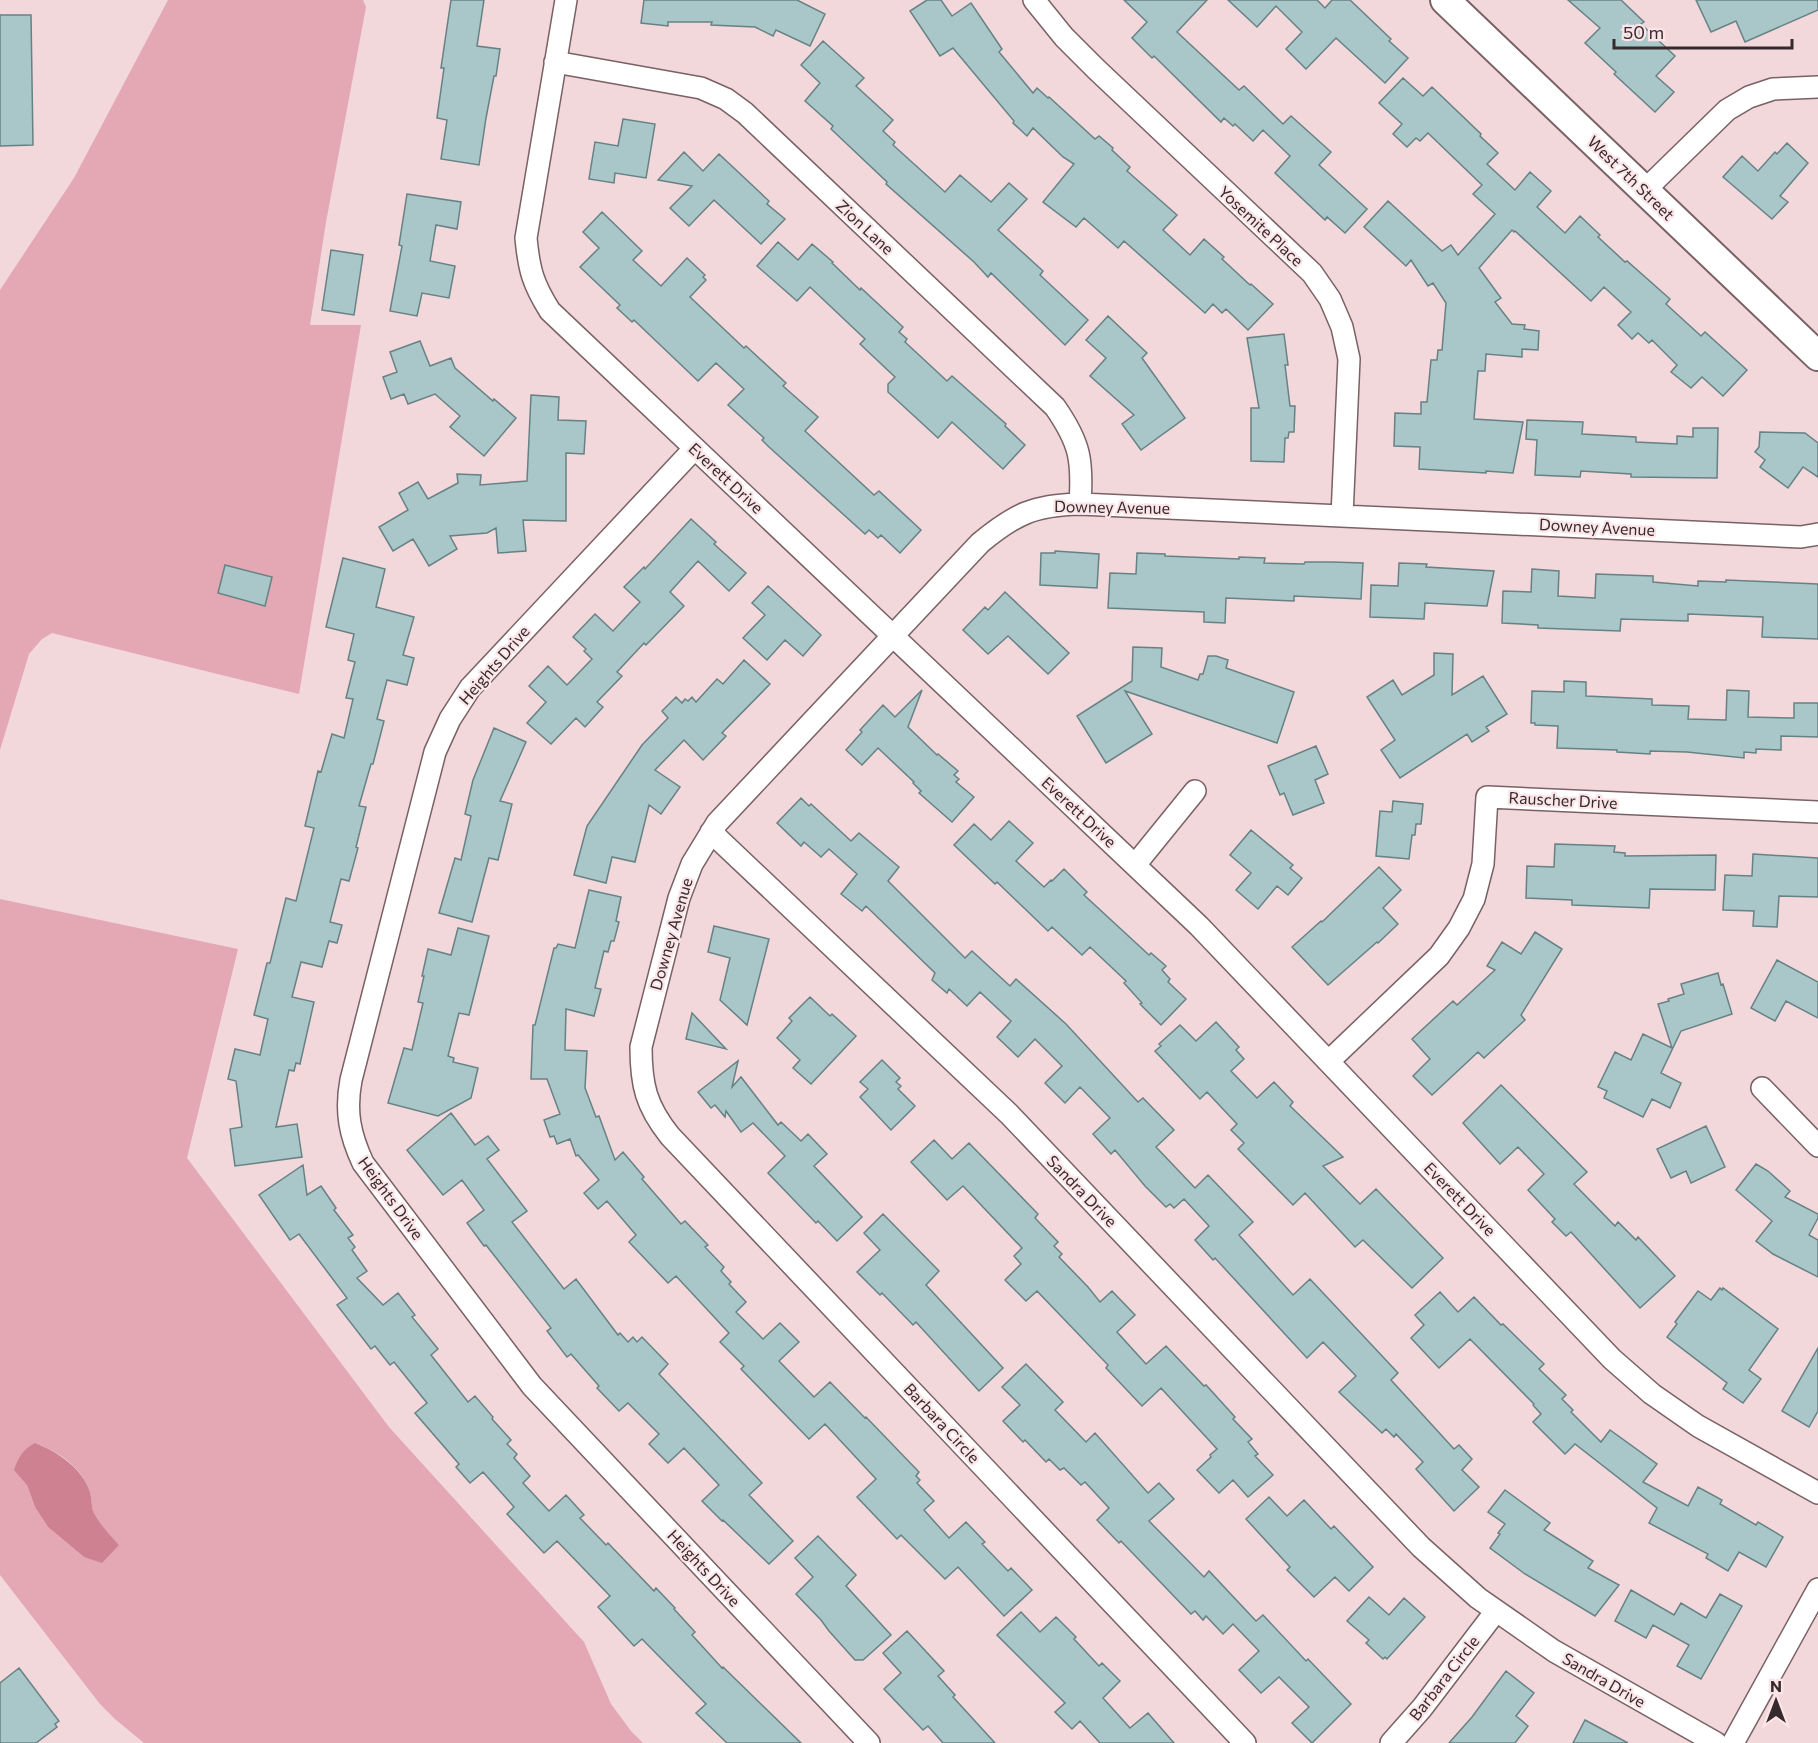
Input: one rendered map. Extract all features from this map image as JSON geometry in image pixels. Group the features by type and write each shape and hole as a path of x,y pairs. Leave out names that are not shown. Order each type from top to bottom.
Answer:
{"main road":[{"name":"West 7th Street","path":"1444,0 1818,356"}],"street":[{"name":"Everett Drive","path":"566,0 526,238 529,264 537,289 550,311 1200,926 1612,1359 1652,1394 1698,1426 1818,1493"},
{"name":"Yosemite Place","path":"1034,0 1064,37 1096,69 1312,273 1330,300 1342,327 1349,359 1342,516"},
{"name":"Zion Lane","path":"555,62 701,88 726,99 745,113 1055,406 1070,428 1079,452 1082,476 1080,504"},
{"path":"1644,190 1727,110 1749,97 1773,88 1818,87"},
{"name":"Heights Drive","path":"694,449 470,687 450,718 435,752 351,1080 348,1095 348,1120 363,1164 532,1386 869,1743"},
{"name":"Downey Avenue","path":"647,1097 641,1073 641,1047 679,898 692,864 711,832 980,543 1002,525 1026,512 1054,504 1080,504 1801,537 1818,534"},
{"path":"1135,865 1195,791"},
{"name":"Rauscher Drive","path":"1329,1061 1439,956 1459,928 1474,899 1483,864 1487,796 1818,812"},
{"name":"Sandra Drive","path":"711,832 1009,1114 1421,1547 1496,1611 1554,1651 1716,1743"},
{"path":"1762,1088 1818,1146"},
{"name":"Barbara Circle","path":"647,1097 659,1122 670,1136 1245,1743"},
{"path":"1733,1743 1818,1589"},
{"name":"Barbara Circle","path":"1391,1743 1422,1707 1496,1611"}],"shaded area":[{"path":"168,0 363,0 366,7 326,222 310,325 361,325 299,694 52,633 42,639 29,654 0,750 0,290 74,178"},
{"path":"0,899 238,949 187,1158 389,1427 584,1642 611,1704 643,1743 144,1743 100,1704 0,1575","holes":["35,1443 61,1456 81,1475 90,1492 95,1516 119,1545 84,1557 48,1527 35,1507 27,1485"]},
{"path":"35,1443 68,1462 86,1483 95,1516 119,1545 102,1563 84,1557 48,1527 35,1507 27,1485 14,1470 22,1454"}],"building":[{"path":"451,0 484,0 477,46 500,49 479,165 441,159 447,120 437,118 444,68 441,68"},
{"path":"644,0 797,0 825,14 810,46 776,30 773,36 755,27 711,25 712,22 668,22 668,26 641,23"},
{"path":"927,0 941,0 952,16 971,3 1002,49 999,52 1033,93 1037,88 1095,139 1099,136 1130,167 1127,171 1177,215 1163,230 1190,255 1204,239 1224,257 1222,259 1273,304 1248,330 1226,309 1222,313 1213,304 1205,313 1124,241 1118,248 1084,218 1076,227 1043,202 1074,164 1063,157 1033,128 1027,136 1013,123 1014,121 953,48 940,56 910,11"},
{"path":"1124,0 1207,0 1177,32 1239,90 1244,86 1283,124 1291,116 1331,152 1319,165 1367,209 1345,233 1327,217 1325,220 1275,173 1290,156 1263,130 1253,141 1235,124 1233,126 1224,118 1221,122 1154,56 1152,58 1132,38 1147,22"},
{"path":"1228,0 1317,0 1325,8 1332,0 1350,0 1408,58 1385,83 1336,38 1306,69 1286,49 1302,32 1276,6 1257,27"},
{"path":"1568,0 1621,0 1644,22 1641,24 1675,56 1656,76 1674,92 1655,112 1585,43 1600,28"},
{"path":"1696,0 1818,0 1818,10 1745,42 1736,21 1711,32"},
{"path":"0,15 31,15 33,145 0,146"},
{"path":"823,41 864,78 856,86 893,120 883,131 895,142 893,145 945,192 960,175 991,202 1009,183 1027,199 998,230 1043,271 1040,275 1088,320 1065,345 991,273 988,277 886,184 887,182 831,129 833,126 805,101 820,83 801,65"},
{"path":"1403,78 1423,96 1432,87 1481,134 1480,136 1498,153 1487,164 1515,190 1530,172 1551,191 1537,207 1565,233 1580,216 1600,235 1598,237 1625,262 1627,261 1670,299 1666,304 1701,336 1705,332 1747,370 1723,396 1702,377 1691,388 1671,372 1677,365 1652,340 1649,343 1638,333 1632,339 1618,325 1631,312 1604,287 1591,301 1512,230 1479,268 1501,298 1495,302 1512,324 1525,325 1524,329 1539,331 1538,350 1522,349 1522,357 1486,354 1485,371 1478,371 1474,419 1523,422 1513,473 1419,469 1420,447 1394,446 1395,413 1421,414 1421,402 1427,402 1431,360 1437,360 1438,350 1442,350 1446,303 1433,283 1428,286 1411,260 1406,266 1364,227 1388,201 1442,251 1451,245 1458,255 1495,214 1473,194 1482,185 1428,133 1420,141 1416,138 1407,147 1393,134 1402,124 1379,103"},
{"path":"623,119 655,124 646,178 615,173 614,183 589,179 595,142 618,146"},
{"path":"1787,143 1808,163 1780,196 1788,202 1772,219 1723,177 1742,156 1758,171 1775,152 1777,154"},
{"path":"684,152 703,171 719,154 769,201 767,204 785,219 761,244 714,200 689,226 670,208 692,186 658,180"},
{"path":"407,194 461,202 457,229 436,225 430,261 455,266 449,298 422,293 417,316 390,311 402,246 399,245"},
{"path":"602,212 642,251 633,260 661,286 687,258 705,275 703,277 706,280 690,297 744,348 746,346 786,383 783,386 818,417 805,431 874,495 879,491 921,530 900,553 881,535 878,538 869,530 865,534 769,447 762,440 764,438 728,405 744,389 716,363 698,381 634,320 632,322 617,308 620,305 580,267 599,248 583,232"},
{"path":"778,242 798,260 812,244 903,327 899,332 907,339 905,342 947,381 952,376 1006,424 1005,426 1025,445 1003,469 952,422 938,438 888,392 888,384 895,377 860,344 865,339 810,287 797,301 757,266"},
{"path":"331,250 363,255 354,315 322,310"},
{"path":"1108,316 1147,353 1142,358 1185,418 1141,450 1122,424 1134,415 1090,376 1106,358 1086,340"},
{"path":"1284,334 1290,406 1295,406 1294,432 1289,432 1288,438 1285,438 1284,462 1251,461 1251,408 1259,408 1247,338"},
{"path":"420,341 430,366 451,358 455,368 516,418 484,456 450,427 460,416 435,394 408,404 404,394 391,399 383,377 397,372 390,352"},
{"path":"531,395 559,397 558,420 586,421 584,454 566,453 566,521 523,520 526,551 498,553 496,528 487,533 450,536 457,549 429,566 413,539 393,551 379,527 408,510 399,493 418,482 428,499 458,483 457,474 481,475 480,485 527,481"},
{"path":"1527,420 1583,422 1582,434 1636,437 1636,442 1677,444 1677,436 1693,437 1693,428 1718,428 1717,478 1631,477 1631,474 1581,471 1580,477 1535,475 1537,440 1526,439"},
{"path":"1760,432 1805,433 1818,443 1818,477 1803,467 1788,488 1760,467 1765,460 1755,452 1759,447"},
{"path":"691,519 746,573 729,591 698,561 670,592 684,606 617,672 622,676 597,702 603,707 585,727 576,718 551,744 527,723 546,702 529,686 548,666 567,685 592,659 584,651 586,649 573,637 595,614 613,631 640,602 624,587 644,567 645,569"},
{"path":"1055,551 1099,554 1097,588 1040,585 1041,553 1055,553"},
{"path":"1137,553 1239,559 1239,557 1265,558 1264,563 1363,563 1361,599 1294,596 1294,601 1226,598 1225,623 1204,622 1204,612 1108,608 1110,573 1136,574"},
{"path":"343,558 385,569 376,607 414,617 403,655 414,658 407,685 387,680 377,719 384,721 359,806 366,807 356,847 358,848 349,881 341,879 330,922 342,925 337,943 329,941 322,967 301,962 292,997 314,1002 300,1064 296,1063 294,1071 289,1070 276,1127 297,1124 302,1157 235,1166 230,1129 242,1127 236,1081 228,1079 235,1049 260,1055 268,1019 254,1015 267,963 270,963 286,898 296,901 314,828 305,826 318,771 321,772 332,734 344,738 353,699 346,698 355,662 348,660 354,634 326,627"},
{"path":"1399,563 1494,571 1487,606 1425,603 1424,619 1370,617 1371,585 1398,586"},
{"path":"225,565 272,577 265,606 218,593"},
{"path":"1532,569 1559,571 1558,596 1595,598 1596,574 1653,576 1653,582 1698,586 1698,581 1726,582 1726,580 1818,584 1818,639 1762,637 1763,617 1688,614 1688,621 1621,619 1620,631 1538,628 1538,625 1502,623 1503,591 1531,592"},
{"path":"768,586 821,635 803,656 785,640 767,660 743,638 765,615 752,603"},
{"path":"1005,592 1069,653 1048,674 1008,636 988,654 963,630 985,607 988,610"},
{"path":"1133,647 1162,648 1161,667 1198,680 1200,674 1203,674 1208,656 1216,656 1228,660 1226,668 1294,692 1277,743 1125,691 1152,734 1106,763 1077,716 1132,681"},
{"path":"1434,653 1453,654 1452,695 1483,676 1507,714 1486,727 1489,731 1472,742 1467,734 1400,778 1381,750 1395,740 1367,697 1393,680 1402,695 1434,675"},
{"path":"744,660 770,684 722,733 726,736 703,760 684,740 655,770 680,787 661,814 649,805 635,862 612,857 606,883 574,875 587,826 642,745 668,718 662,711 676,697 682,703 685,699 688,701 692,697 696,702 717,679 723,684"},
{"path":"1564,681 1586,682 1586,696 1652,699 1652,705 1689,706 1688,719 1726,720 1727,690 1749,691 1748,717 1794,718 1794,703 1818,703 1818,737 1781,736 1781,750 1756,749 1756,753 1744,752 1744,758 1687,752 1650,751 1650,754 1617,752 1617,750 1557,748 1558,726 1531,723 1532,691 1564,692"},
{"path":"922,690 908,727 937,755 958,771 954,775 959,779 956,782 974,797 952,822 919,793 921,791 914,782 878,748 862,765 846,750 862,732 860,730 883,705 895,717"},
{"path":"494,728 526,742 500,801 512,804 498,860 489,858 472,922 439,913 455,858 461,860 471,816 465,814 473,780"},
{"path":"1316,746 1328,774 1315,780 1324,803 1293,815 1284,793 1280,795 1268,766"},
{"path":"801,798 809,806 811,804 851,841 859,833 899,867 888,881 965,958 972,951 1010,986 1016,979 1066,1024 1138,1102 1143,1098 1174,1130 1156,1147 1195,1188 1208,1175 1253,1222 1239,1235 1293,1295 1310,1279 1398,1373 1391,1380 1454,1449 1459,1445 1472,1459 1462,1470 1479,1487 1454,1511 1416,1469 1423,1462 1396,1434 1394,1437 1386,1429 1382,1433 1339,1392 1356,1376 1323,1342 1307,1358 1215,1258 1213,1260 1195,1240 1209,1226 1184,1199 1174,1208 1170,1204 1166,1207 1115,1150 1111,1154 1093,1134 1110,1118 1080,1087 1065,1103 1045,1083 1062,1066 1035,1039 1018,1057 997,1037 1011,1021 980,992 967,1006 949,989 947,993 932,980 935,973 866,906 862,911 841,894 857,874 829,849 821,857 804,842 801,846 777,823"},
{"path":"1393,801 1423,804 1421,824 1416,824 1415,835 1412,835 1409,859 1376,856 1380,811 1392,812"},
{"path":"1009,821 1033,843 1016,861 1044,887 1064,869 1087,892 1084,895 1149,955 1151,953 1166,966 1162,970 1170,979 1168,982 1186,999 1161,1025 1140,1004 1142,1003 1124,983 1126,981 1090,947 1082,955 1052,927 1048,931 954,845 974,824 991,840"},
{"path":"1251,830 1293,865 1290,868 1302,878 1288,895 1277,886 1258,909 1236,890 1251,873 1230,855"},
{"path":"1555,844 1615,846 1614,852 1625,853 1625,856 1716,855 1715,890 1650,889 1649,908 1572,905 1572,900 1526,898 1527,866 1554,867"},
{"path":"1753,854 1818,858 1818,897 1779,896 1777,927 1753,926 1754,911 1723,910 1725,875 1752,876"},
{"path":"1379,867 1401,890 1383,908 1398,924 1328,985 1292,947 1322,922"},
{"path":"589,890 621,897 616,921 619,922 614,941 611,941 608,952 604,951 595,988 601,989 594,1016 566,1009 565,1050 587,1051 585,1088 596,1117 599,1116 615,1160 623,1152 644,1177 642,1179 681,1224 685,1221 708,1245 705,1247 724,1267 721,1271 731,1282 729,1284 746,1302 736,1312 763,1339 780,1323 799,1342 779,1361 814,1397 830,1382 919,1472 916,1476 920,1480 917,1483 934,1501 924,1510 949,1538 966,1522 985,1542 982,1544 1008,1571 1011,1568 1032,1590 1004,1616 958,1567 945,1579 901,1535 897,1539 857,1497 876,1479 825,1424 809,1439 741,1369 744,1366 720,1342 729,1333 676,1276 668,1283 629,1242 636,1235 607,1201 598,1209 584,1193 599,1180 578,1155 576,1156 570,1139 557,1144 554,1136 550,1137 544,1120 560,1114 547,1079 531,1079 533,1025 535,1025 554,948 558,944 575,948"},
{"path":"714,926 769,939 747,1025 720,1000 730,958 708,952"},
{"path":"458,928 489,936 469,1015 459,1013 448,1056 454,1058 453,1062 478,1068 471,1098 438,1116 388,1103 404,1048 412,1050 423,1003 418,1002 428,949 451,955"},
{"path":"1535,932 1562,949 1521,1015 1525,1020 1484,1058 1478,1052 1432,1095 1413,1076 1430,1059 1412,1039 1453,1001 1457,1005 1495,970 1487,966 1502,942 1521,954"},
{"path":"1777,960 1818,982 1818,1018 1786,1001 1775,1021 1751,1008"},
{"path":"1718,973 1732,1014 1681,1031 1661,1073 1681,1083 1670,1108 1652,1099 1643,1117 1604,1098 1607,1091 1598,1087 1615,1052 1631,1060 1643,1034 1672,1048 1658,1004 1684,994 1681,984"},
{"path":"810,997 856,1036 811,1084 793,1068 800,1060 777,1038 792,1021 789,1018"},
{"path":"692,1013 726,1049 686,1039"},
{"path":"1216,1022 1239,1047 1236,1050 1244,1059 1231,1071 1257,1098 1274,1082 1293,1102 1290,1106 1343,1157 1323,1166 1360,1204 1376,1189 1443,1258 1412,1288 1363,1240 1355,1247 1305,1193 1293,1205 1238,1149 1244,1143 1231,1130 1237,1124 1207,1092 1200,1099 1155,1051 1161,1046 1159,1044 1180,1025 1196,1041"},
{"path":"882,1060 900,1078 896,1082 901,1086 898,1089 915,1106 891,1130 860,1097 868,1089 860,1082"},
{"path":"738,1061 732,1087 741,1077 778,1125 781,1122 801,1141 808,1134 827,1154 814,1166 862,1217 837,1241 818,1221 816,1223 768,1173 785,1156 753,1123 741,1132 726,1111 725,1117 715,1105 711,1108 698,1092"},
{"path":"1501,1085 1587,1172 1574,1184 1615,1226 1618,1222 1636,1240 1638,1237 1675,1276 1640,1308 1571,1232 1566,1236 1552,1222 1555,1219 1528,1190 1544,1174 1518,1147 1500,1164 1463,1123"},
{"path":"451,1113 475,1145 488,1136 499,1150 487,1159 527,1211 512,1222 564,1289 576,1279 618,1335 620,1333 628,1342 633,1337 637,1342 642,1337 668,1364 659,1374 762,1483 749,1495 793,1541 769,1564 702,1501 719,1485 684,1448 668,1463 649,1444 659,1434 628,1403 619,1411 597,1388 599,1386 571,1354 567,1357 547,1331 551,1328 467,1223 484,1210 462,1180 443,1195 407,1150"},
{"path":"1706,1126 1725,1167 1691,1183 1686,1171 1671,1178 1657,1149"},
{"path":"934,1140 952,1159 969,1143 1038,1214 1035,1218 1058,1242 1054,1246 1062,1254 1059,1257 1100,1302 1112,1291 1135,1315 1117,1332 1146,1364 1166,1346 1235,1417 1233,1419 1252,1439 1248,1442 1258,1454 1255,1456 1273,1475 1248,1497 1233,1480 1219,1493 1197,1470 1217,1449 1161,1388 1142,1406 1106,1368 1108,1365 1037,1291 1026,1301 1005,1280 1021,1264 1014,1256 1022,1248 963,1186 947,1200 911,1162"},
{"path":"1756,1164 1768,1171 1790,1191 1785,1197 1818,1214 1809,1235 1818,1240 1818,1277 1773,1254 1756,1241 1772,1221 1736,1190"},
{"path":"303,1165 307,1195 321,1186 336,1208 334,1210 353,1235 348,1238 355,1247 352,1250 367,1271 357,1278 383,1305 398,1293 415,1315 412,1317 438,1349 431,1355 468,1402 475,1396 511,1440 507,1444 517,1454 514,1458 530,1476 523,1483 549,1511 566,1495 584,1515 580,1518 606,1545 608,1543 654,1591 656,1588 675,1608 695,1632 692,1635 722,1668 801,1743 727,1743 696,1713 706,1704 642,1639 634,1646 598,1607 610,1596 557,1541 544,1553 507,1514 514,1507 483,1472 470,1483 456,1467 459,1464 415,1413 427,1403 394,1362 390,1365 375,1346 371,1349 337,1305 347,1298 299,1234 290,1240 259,1195"},
{"path":"883,1214 939,1271 926,1285 1003,1368 979,1391 916,1322 913,1325 882,1293 880,1295 857,1272 880,1250 864,1233"},
{"path":"1720,1288 1778,1329 1749,1370 1761,1379 1743,1403 1723,1389 1727,1383 1667,1337 1698,1291 1711,1300"},
{"path":"1440,1292 1458,1312 1474,1297 1501,1325 1503,1324 1544,1364 1539,1369 1566,1395 1562,1399 1573,1410 1571,1412 1601,1442 1610,1430 1657,1464 1643,1482 1688,1506 1698,1487 1722,1500 1720,1504 1756,1525 1758,1522 1783,1537 1766,1567 1739,1552 1728,1571 1706,1558 1708,1554 1649,1523 1657,1508 1575,1444 1565,1454 1533,1422 1541,1414 1534,1404 1470,1339 1439,1368 1411,1338 1424,1325 1415,1315"},
{"path":"1818,1348 1818,1411 1809,1427 1782,1411"},
{"path":"1026,1364 1063,1402 1055,1410 1086,1442 1095,1433 1148,1493 1159,1483 1174,1499 1149,1521 1204,1577 1209,1571 1256,1621 1263,1615 1351,1704 1312,1743 1292,1723 1309,1707 1279,1677 1261,1693 1239,1670 1259,1651 1233,1624 1223,1634 1206,1616 1203,1620 1195,1611 1191,1614 1121,1541 1119,1543 1097,1520 1109,1508 1085,1482 1081,1485 1064,1468 1060,1470 1049,1459 1046,1462 1003,1421 1020,1405 1002,1387"},
{"path":"1505,1490 1550,1523 1544,1530 1593,1561 1588,1568 1619,1585 1595,1616 1525,1574 1490,1548 1505,1524 1488,1512"},
{"path":"1269,1497 1287,1516 1304,1500 1331,1529 1334,1526 1373,1567 1349,1591 1335,1577 1314,1597 1287,1570 1290,1567 1246,1519"},
{"path":"818,1536 856,1575 846,1586 891,1635 863,1660 855,1660 796,1594 813,1577 795,1558"},
{"path":"1631,1590 1674,1615 1681,1603 1706,1618 1720,1594 1742,1606 1701,1679 1677,1666 1689,1645 1653,1625 1646,1638 1615,1621"},
{"path":"1369,1597 1389,1615 1404,1598 1425,1617 1387,1659 1385,1657 1383,1659 1366,1643 1369,1640 1347,1621"},
{"path":"1021,1612 1040,1632 1056,1617 1076,1637 1074,1639 1099,1666 1102,1663 1120,1681 1103,1698 1130,1728 1148,1713 1174,1743 1100,1743 1080,1721 1072,1729 1055,1712 1065,1703 997,1635"},
{"path":"907,1631 944,1671 938,1676 955,1695 953,1697 995,1743 943,1743 928,1726 923,1730 884,1689 901,1673 883,1653"},
{"path":"19,1668 59,1721 55,1724 57,1727 36,1743 0,1743 0,1683"},
{"path":"1506,1671 1534,1693 1516,1716 1528,1726 1515,1743 1449,1743 1472,1717"},
{"path":"1585,1720 1628,1743 1573,1743"}]}
